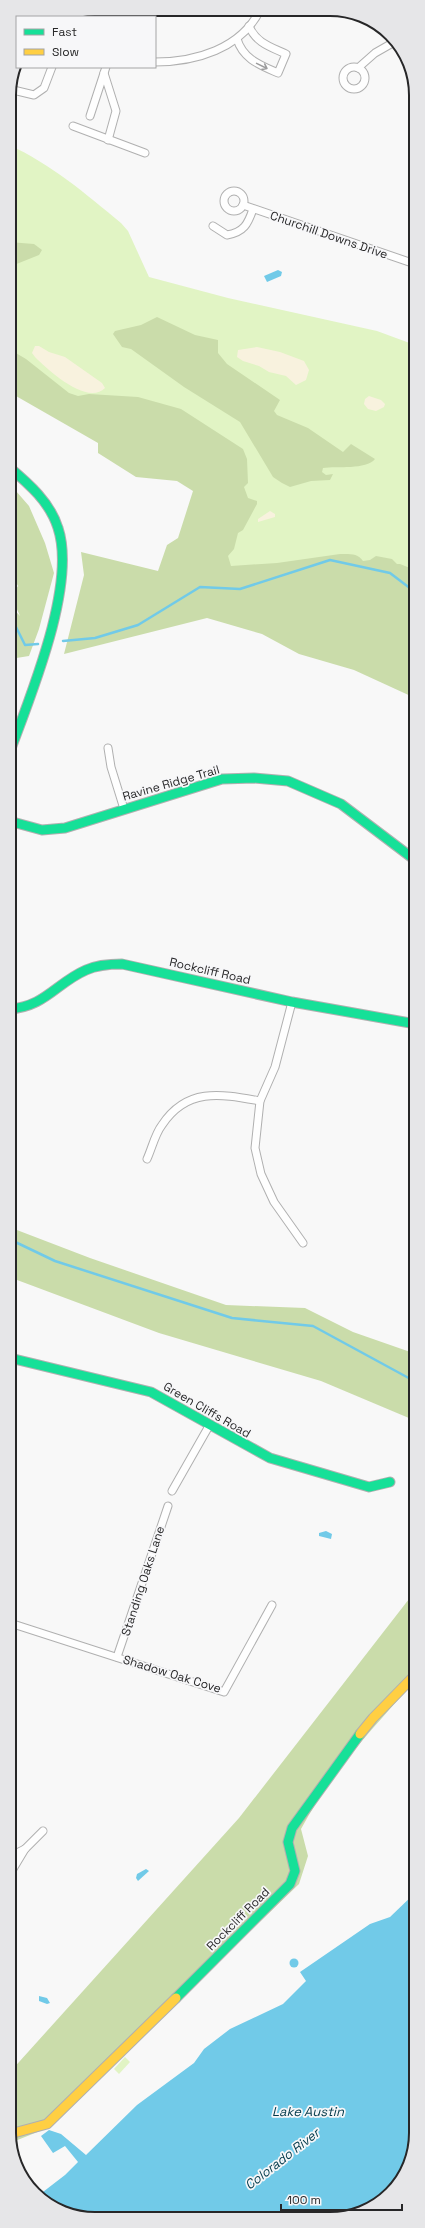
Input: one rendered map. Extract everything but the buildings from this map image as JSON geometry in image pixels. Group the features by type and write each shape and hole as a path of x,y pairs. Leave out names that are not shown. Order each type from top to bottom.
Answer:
{"street":[{"path":"156,62 191,60 220,48 237,38 249,26 256,16"},
{"path":"237,38 240,50 251,60 278,73 286,54 261,42 253,34 249,26"},
{"path":"358,68 376,53 391,44"},
{"path":"16,91 34,95 44,88 52,68"},
{"path":"90,116 105,70"},
{"path":"105,70 116,111 108,140"},
{"path":"73,126 145,153"},
{"name":"Churchill Downs Drive","path":"243,205 409,262"},
{"path":"213,226 227,235 236,233 246,226 253,209"},
{"path":"16,472 30,483 45,500 58,525 65,562 64,578 56,613 16,733"},
{"path":"108,748 111,767 124,809"},
{"name":"Ravine Ridge Trail","path":"16,823 42,830 65,828 222,779 254,778 288,781 341,804 409,855"},
{"name":"Rockcliff Road","path":"16,1008 27,1006 50,997 85,971 110,962 128,964 292,1002 409,1023"},
{"path":"292,1002 275,1067 260,1101 255,1148 261,1174 274,1202 303,1243"},
{"path":"147,1159 162,1125 179,1105 201,1096 225,1095 260,1101"},
{"name":"Green Cliffs Road","path":"16,1359 151,1392 209,1426 270,1458 369,1487 390,1482"},
{"path":"172,1492 209,1426"},
{"name":"Standing Oaks Lane","path":"117,1657 168,1506"},
{"name":"Shadow Oak Cove","path":"117,1657 224,1692 272,1605"},
{"path":"16,1625 117,1657"},
{"name":"Rockcliff Road","path":"16,2132 47,2124 290,1884 296,1871 288,1842 292,1828 340,1760 374,1718 409,1681"},
{"path":"16,1864 25,1850 43,1831"},
{"path":"16,1854 25,1850"}],"green space":[{"path":"16,149 54,170 121,223 128,231 149,277 228,298 377,331 409,343 409,635 222,571 212,480 16,394"},
{"path":"16,243 34,244 42,250 39,255 16,264"},
{"path":"157,317 195,335 218,340 218,353 227,364 280,400 274,411 277,415 308,428 343,452 351,444 375,459 365,465 323,468 322,472 326,475 333,474 330,480 311,481 290,487 282,483 273,477 240,422 184,387 131,349 122,347 113,334 115,331 141,325"},
{"path":"16,353 26,359 69,393 78,396 89,394 138,397 181,409 243,449 247,459 248,483 244,487 248,498 257,501 257,504 243,530 238,533 234,549 228,556 231,566 277,563 340,554 353,554 361,558 363,561 370,560 376,556 392,559 397,564 409,568 409,695 354,670 299,654 262,634 207,618 64,654 84,575 81,552 158,571 167,545 178,538 193,491 177,481 136,477 98,453 98,443 16,396"},
{"path":"16,491 29,506 45,543 54,573 39,629 29,656 16,658 16,612 20,616 16,607 16,589 18,586 16,582"},
{"path":"16,1230 90,1258 226,1305 305,1308 353,1332 409,1352 409,1418 321,1381 159,1333 16,1280"},
{"path":"409,1599 409,1688 369,1733 340,1769 313,1808 301,1829 308,1856 299,1884 45,2129 17,2140 16,2065 239,1818"},
{"path":"125,2057 130,2062 119,2074 114,2069"}],"sand":[{"path":"35,346 39,346 49,352 65,357 102,383 105,388 97,392 88,393 78,390 68,384 35,357 32,353"},
{"path":"257,347 280,352 304,361 309,370 306,380 296,385 286,376 269,372 237,357 238,350"},
{"path":"369,396 381,400 385,404 384,407 376,411 368,409 364,404 365,399"},
{"path":"270,511 275,514 275,517 258,522 258,519"}],"water":[{"path":"278,270 282,272 281,276 267,282 264,276"},
{"path":"326,1531 332,1534 331,1539 319,1536 319,1533"},
{"path":"146,1869 149,1871 138,1881 136,1878 137,1874"},
{"name":"Lake Austin","path":"409,1899 409,2133 405,2159 401,2168 393,2181 374,2199 356,2208 330,2212 89,2212 69,2208 51,2199 43,2192 65,2175 78,2162 65,2146 53,2153 41,2136 49,2130 61,2134 86,2155 137,2105 194,2063 204,2049 230,2029 283,2004 306,1981 300,1972 370,1924 390,1917"},
{"path":"294,1958 299,1963 294,1968 289,1963"},
{"path":"39,1996 47,1998 50,2003 47,2004 39,2001"}],"waterway":[{"path":"63,641 95,638 138,625 200,587 240,589 330,560 390,573 409,587"},
{"path":"16,627 25,645 38,644"},
{"path":"16,1242 55,1261 232,1318 313,1326 409,1378"}],"traffic: fast":[{"path":"16,473 38,494 50,510 58,528 62,552 61,579 56,610 39,672 16,735"},
{"path":"16,823 42,830 65,828 222,779 254,778 288,781 341,804 409,855"},
{"path":"16,1008 32,1004 50,994 66,981 90,968 104,965 122,964 292,1002 409,1023"},
{"path":"16,1359 151,1392 270,1458 369,1487 390,1482"},
{"path":"176,1998 290,1884 295,1871 288,1842 292,1828 360,1734"}],"traffic: slow":[{"path":"360,1734 373,1718 409,1681"},
{"path":"16,2132 47,2124 176,1998"}],"water label":[{"name":"Colorado River","path":"282,2159"}]}
